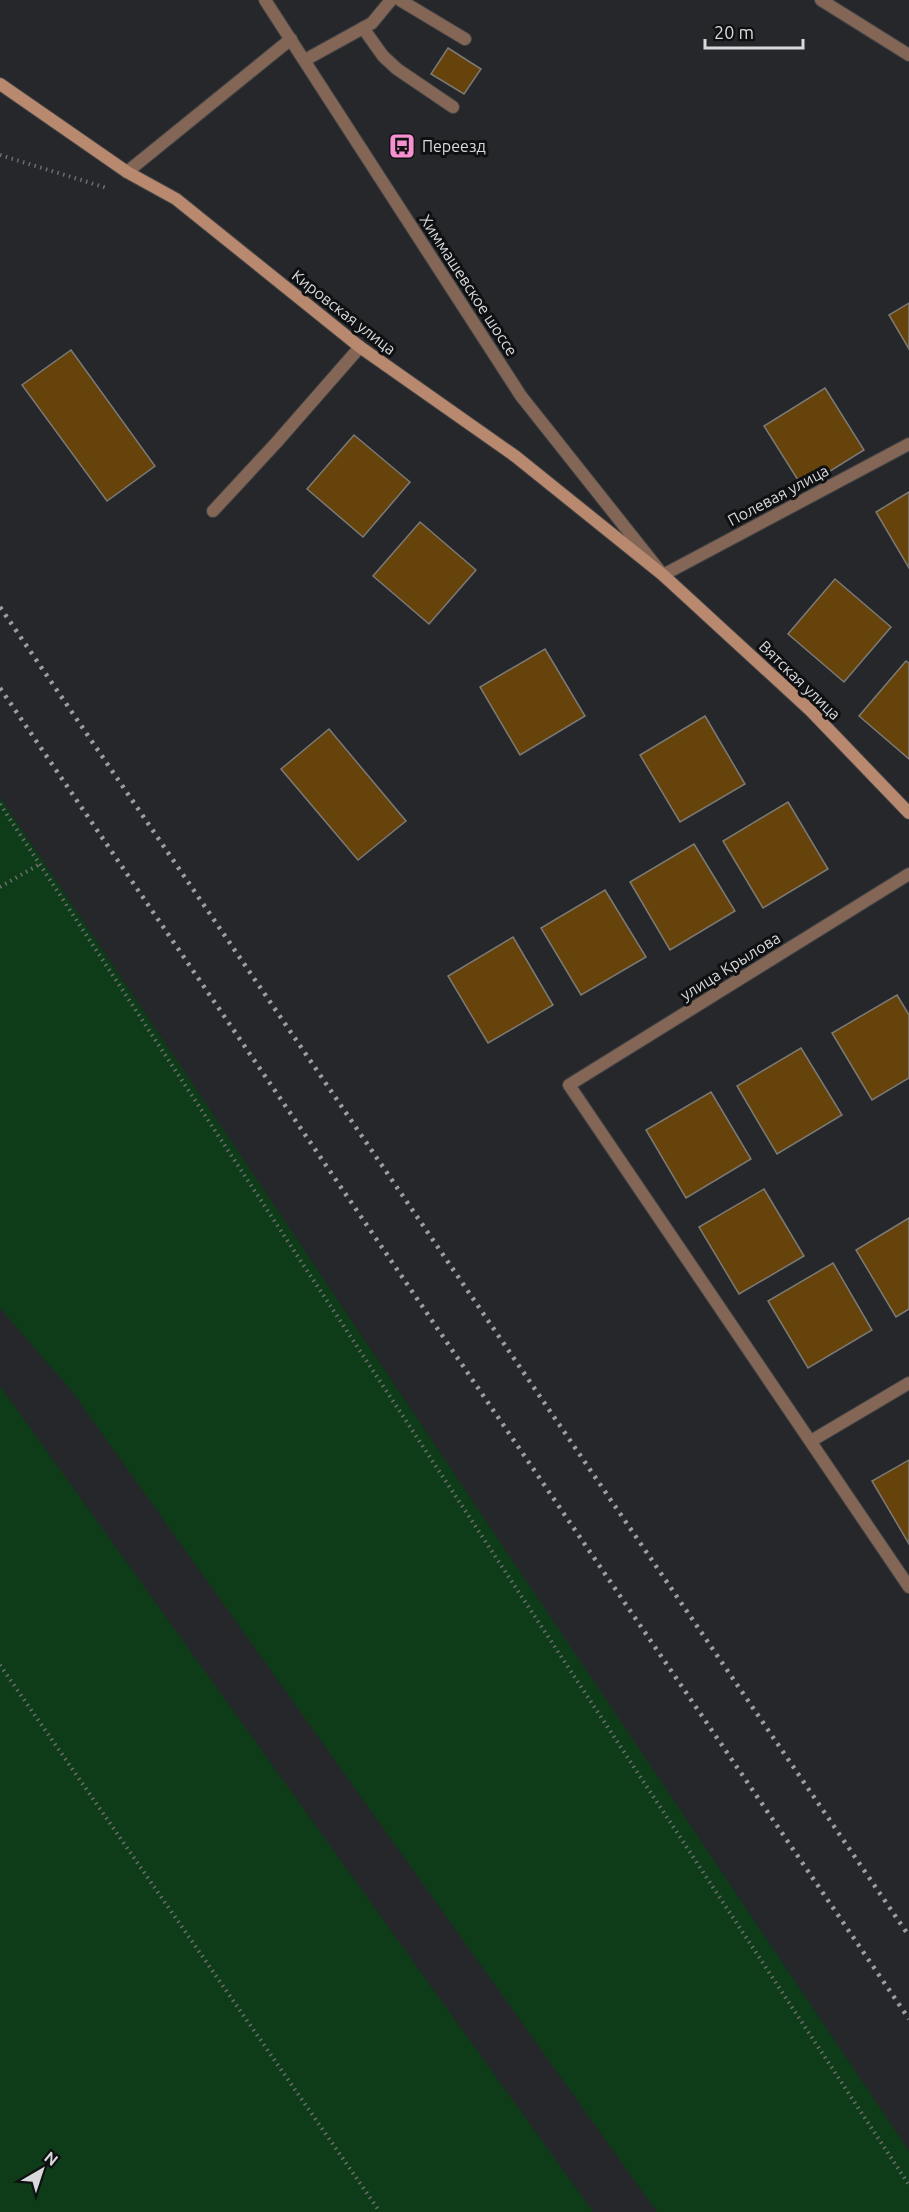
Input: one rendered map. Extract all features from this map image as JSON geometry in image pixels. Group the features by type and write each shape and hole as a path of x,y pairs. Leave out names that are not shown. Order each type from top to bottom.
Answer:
{"main road":[{"name":"Кировская улица","path":"0,84 127,172 176,199 360,347 515,456 663,575"},
{"name":"Вятская улица","path":"663,575 810,710 909,813"}],"street":[{"name":"Химмашевское шоссе","path":"265,0 520,396 663,575"},
{"path":"305,60 372,23 391,0"},
{"path":"400,0 465,39"},
{"path":"822,0 909,55"},
{"path":"363,28 383,56 397,69 453,107"},
{"path":"127,172 291,39"},
{"path":"213,511 360,347"},
{"name":"Полевая улица","path":"663,575 909,444"},
{"name":"улица Крылова","path":"811,1442 569,1085 909,874"},
{"path":"909,1383 811,1442 909,1587"}],"path":[{"path":"0,155 110,189"},
{"path":"0,804 909,2185"},
{"path":"0,887 40,864"},
{"path":"0,1665 380,2212"}],"green space":[{"path":"0,797 909,2151 909,2212 657,2212 71,1390 0,1308"},
{"path":"0,1386 593,2212 0,2212"}],"building":[{"path":"448,48 481,69 464,94 431,74"},
{"path":"909,303 909,349 889,315"},
{"path":"71,350 155,466 107,501 22,385"},
{"path":"825,388 864,450 803,488 764,426"},
{"path":"354,435 410,482 363,537 307,489"},
{"path":"909,492 909,568 876,512"},
{"path":"420,522 476,570 429,624 373,576"},
{"path":"835,579 891,627 844,682 788,634"},
{"path":"545,649 585,716 520,755 480,687"},
{"path":"906,661 909,663 909,759 859,716"},
{"path":"705,716 745,784 680,822 640,755"},
{"path":"329,729 406,821 358,860 281,769"},
{"path":"788,802 828,869 763,908 723,841"},
{"path":"694,844 735,911 670,950 630,882"},
{"path":"605,890 646,957 581,995 541,928"},
{"path":"513,937 553,1005 488,1043 448,976"},
{"path":"897,995 909,1015 909,1078 872,1100 832,1033"},
{"path":"801,1048 842,1115 777,1154 737,1086"},
{"path":"711,1092 751,1159 686,1198 646,1130"},
{"path":"764,1189 804,1256 739,1294 699,1227"},
{"path":"909,1218 909,1309 896,1317 856,1250"},
{"path":"833,1263 872,1330 808,1368 768,1301"},
{"path":"909,1460 909,1544 872,1481"}],"railway":[{"path":"0,607 909,1936"},
{"path":"0,688 909,2019"}],"place":[{"name":"Переезд","path":"402,146"}]}
